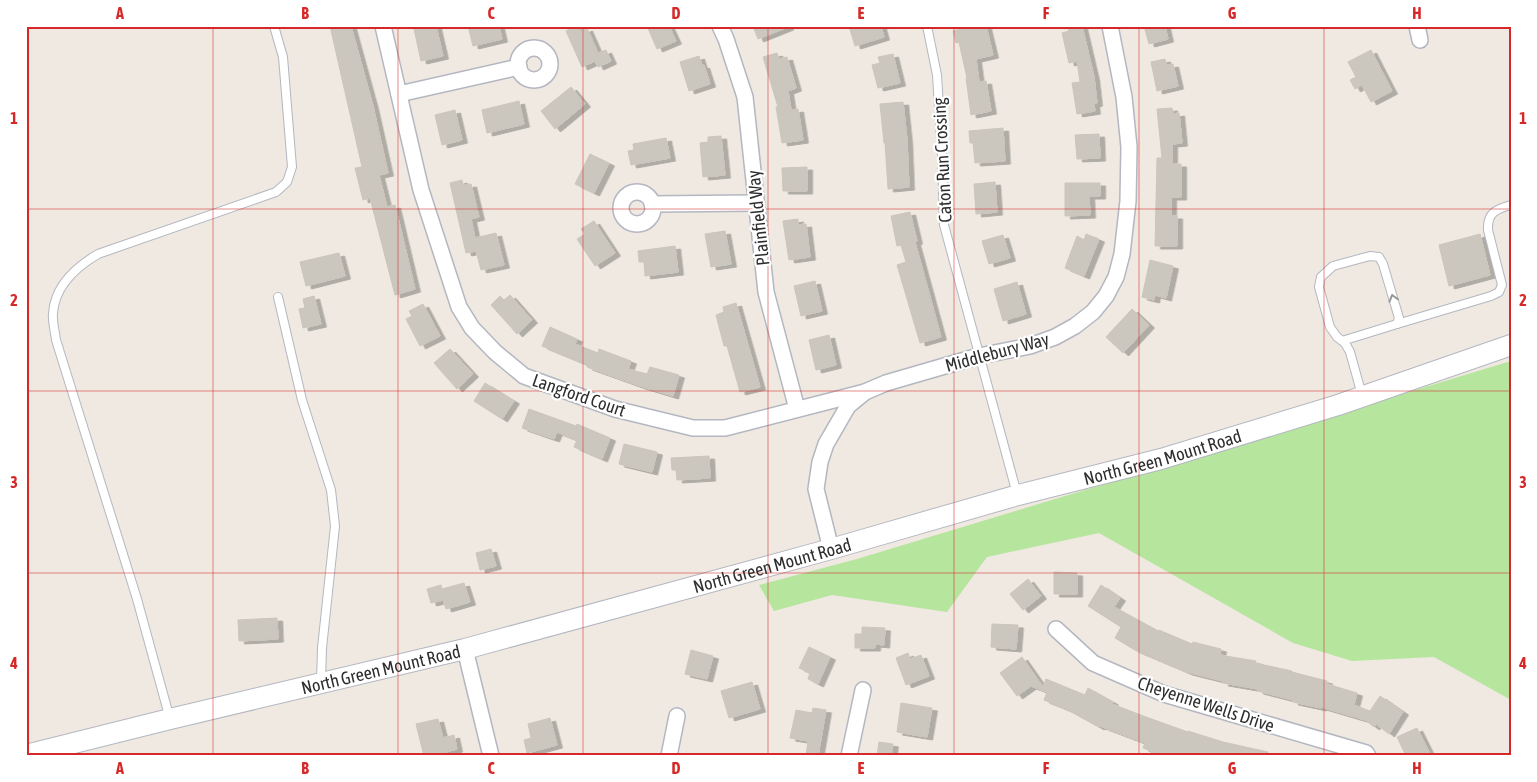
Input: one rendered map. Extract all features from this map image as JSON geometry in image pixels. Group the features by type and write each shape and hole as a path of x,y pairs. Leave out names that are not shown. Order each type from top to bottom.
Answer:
{"street":[{"name":"Langford Court","path":"383,26 421,190 459,307 472,328 495,352 524,376 614,409 693,428 725,428 865,392"},
{"name":"Plainfield Way","path":"720,26 745,97 766,292 798,409"},
{"name":"Middlebury Way","path":"831,549 816,489 820,462 826,444 848,406 865,392 886,384 979,356 1030,346 1055,338 1093,312 1106,296 1116,277 1122,254 1128,201 1129,147 1124,97 1110,26"},
{"path":"399,94 519,67"},
{"path":"652,204 756,203"},
{"name":"North Green Mount Road","path":"26,756 66,750 170,719 465,650 831,549 1018,495 1161,459 1362,397 1511,346"},
{"name":"Cheyenne Wells Drive","path":"1056,629 1093,662 1164,694 1366,753 1368,756"},
{"path":"465,650 486,729 491,756"},
{"path":"849,756 863,690"},
{"path":"669,756 677,716"}],"lane":[{"path":"170,719 136,599 56,340 52,314 56,295 67,279 83,263 98,254 276,192 287,182 292,167 283,57 274,26"},
{"name":"Caton Run Crossing","path":"927,26 937,75 944,225 1018,495"},
{"path":"1342,341 1491,296 1498,292 1502,285 1488,230 1488,221 1492,214 1500,208 1511,206"},
{"path":"1362,397 1350,352 1345,343 1337,337 1330,327 1319,287 1321,277 1333,266 1370,256 1379,257 1383,264 1399,318 1397,324"},
{"path":"278,297 302,400 331,490 335,526 322,648 321,683"}],"green space":[{"path":"1511,361 1511,700 1434,657 1352,661 1293,643 1099,533 987,557 947,612 832,595 774,611 759,585 857,559"}],"building":[{"path":"330,26 351,26 373,106 388,173 379,175 387,207 395,205 415,289 395,295 370,198 363,200 355,168 362,167"},
{"path":"436,26 443,56 421,61 414,29"},
{"path":"468,26 499,26 502,39 473,46"},
{"path":"578,26 580,31 587,28 598,53 606,50 611,61 598,67 595,61 582,67 566,31"},
{"path":"647,26 669,26 676,41 657,49"},
{"path":"753,26 788,26 788,27 758,39"},
{"path":"849,26 881,26 884,37 855,46"},
{"path":"973,26 986,26 993,55 976,59 979,82 986,81 991,111 971,115 967,78 959,42 956,43 953,31"},
{"path":"1067,26 1082,26 1094,77 1097,103 1094,104 1095,111 1077,114 1072,83 1080,82 1077,61 1069,63 1062,33 1069,31"},
{"path":"1144,26 1165,26 1168,39 1149,44"},
{"path":"1371,50 1392,91 1371,102 1362,85 1355,89 1350,80 1356,77 1348,62"},
{"path":"777,53 779,59 787,57 796,88 788,91 791,110 798,109 803,140 782,143 776,107 778,107 763,57"},
{"path":"893,54 900,83 878,88 872,65 880,63 878,57"},
{"path":"699,56 710,84 689,91 680,62"},
{"path":"1165,59 1167,65 1173,64 1178,86 1157,91 1151,62"},
{"path":"571,87 585,104 555,129 541,111"},
{"path":"519,101 524,124 487,133 482,110"},
{"path":"903,102 909,187 888,189 880,104"},
{"path":"1172,108 1173,114 1179,113 1182,143 1172,144 1172,164 1181,164 1181,197 1171,197 1171,216 1177,216 1177,246 1155,246 1157,158 1162,158 1157,109"},
{"path":"455,110 462,140 442,145 435,115"},
{"path":"1003,128 1005,161 975,163 973,143 970,143 969,131"},
{"path":"1099,134 1100,158 1077,159 1075,135"},
{"path":"721,136 725,175 703,177 700,143 708,142 708,137"},
{"path":"666,138 670,158 631,165 628,151 634,150 633,144"},
{"path":"590,154 609,163 594,193 575,184"},
{"path":"807,167 807,191 783,191 782,168"},
{"path":"462,180 463,185 471,184 479,217 471,219 475,238 496,233 504,265 481,270 476,251 466,253 450,183"},
{"path":"995,182 997,212 976,214 974,184"},
{"path":"1065,183 1100,183 1100,196 1089,196 1090,215 1065,216"},
{"path":"910,212 917,241 915,242 941,337 920,343 897,265 906,262 901,245 897,246 891,216"},
{"path":"798,219 798,225 806,224 810,257 789,260 783,221"},
{"path":"594,221 615,253 595,266 577,239 585,234 581,229"},
{"path":"725,231 731,264 711,267 705,234"},
{"path":"1086,234 1099,239 1084,276 1065,268 1077,236 1084,240"},
{"path":"1480,234 1490,275 1449,286 1439,245"},
{"path":"1003,235 1010,258 989,264 982,241"},
{"path":"675,246 678,272 645,276 644,262 639,262 638,251"},
{"path":"339,253 345,276 306,286 300,262"},
{"path":"1150,260 1173,266 1166,298 1155,295 1154,300 1142,297"},
{"path":"815,281 822,311 801,316 794,286"},
{"path":"1017,282 1026,314 1003,321 994,289"},
{"path":"510,295 532,320 517,334 491,305 500,296 504,300"},
{"path":"314,296 321,324 303,328 299,309 305,308 303,299"},
{"path":"736,303 760,387 740,392 727,346 724,346 716,315 724,312 723,307"},
{"path":"423,304 440,336 420,346 406,319 412,316 409,311"},
{"path":"1132,309 1149,325 1123,353 1106,337"},
{"path":"550,327 577,339 575,344 598,353 599,349 631,361 628,369 647,374 650,367 679,375 673,396 587,367 588,365 542,346"},
{"path":"829,335 836,365 816,370 809,340"},
{"path":"450,349 473,374 457,389 434,363"},
{"path":"485,383 514,401 502,419 474,401"},
{"path":"529,409 576,426 577,424 610,438 602,459 574,447 577,440 557,432 554,439 522,428"},
{"path":"624,444 657,452 652,472 619,464"},
{"path":"709,456 710,478 677,480 676,470 672,470 671,458"},
{"path":"491,549 496,566 480,570 476,553"},
{"path":"1054,572 1077,573 1077,594 1054,594"},
{"path":"1028,579 1041,596 1023,610 1010,594"},
{"path":"464,583 470,602 446,609 443,600 431,603 427,589 441,585 442,589"},
{"path":"1101,585 1120,598 1114,607 1158,631 1192,644 1193,642 1221,649 1220,655 1256,661 1255,663 1327,681 1327,684 1357,693 1354,705 1370,711 1380,696 1403,712 1389,734 1376,724 1374,727 1365,720 1321,707 1293,702 1293,700 1258,691 1258,689 1223,683 1223,681 1187,672 1135,650 1115,638 1121,627 1088,606"},
{"path":"277,618 278,639 239,641 238,620"},
{"path":"992,624 1018,625 1016,649 991,647"},
{"path":"862,627 885,628 884,645 875,644 875,648 855,648 855,634 862,634"},
{"path":"809,647 830,657 818,684 808,679 810,673 799,668"},
{"path":"691,650 713,656 707,679 685,674"},
{"path":"908,653 910,659 921,655 929,676 906,685 896,658"},
{"path":"1022,657 1043,687 1046,679 1085,695 1088,688 1113,702 1112,704 1146,717 1188,732 1268,752 1267,756 1164,756 1143,748 1145,743 1099,727 1066,709 1044,700 1047,692 1031,686 1017,696 1000,673"},
{"path":"752,682 760,709 729,718 721,691"},
{"path":"901,703 932,708 927,737 897,732"},
{"path":"813,708 826,710 818,756 806,756 808,741 790,738 796,710 812,713"},
{"path":"550,718 557,745 527,753 524,740 531,738 528,724"},
{"path":"438,719 443,738 454,735 457,749 424,756 416,724"},
{"path":"1417,728 1431,756 1406,756 1397,737"},
{"path":"879,742 893,744 891,756 877,756"}]}
